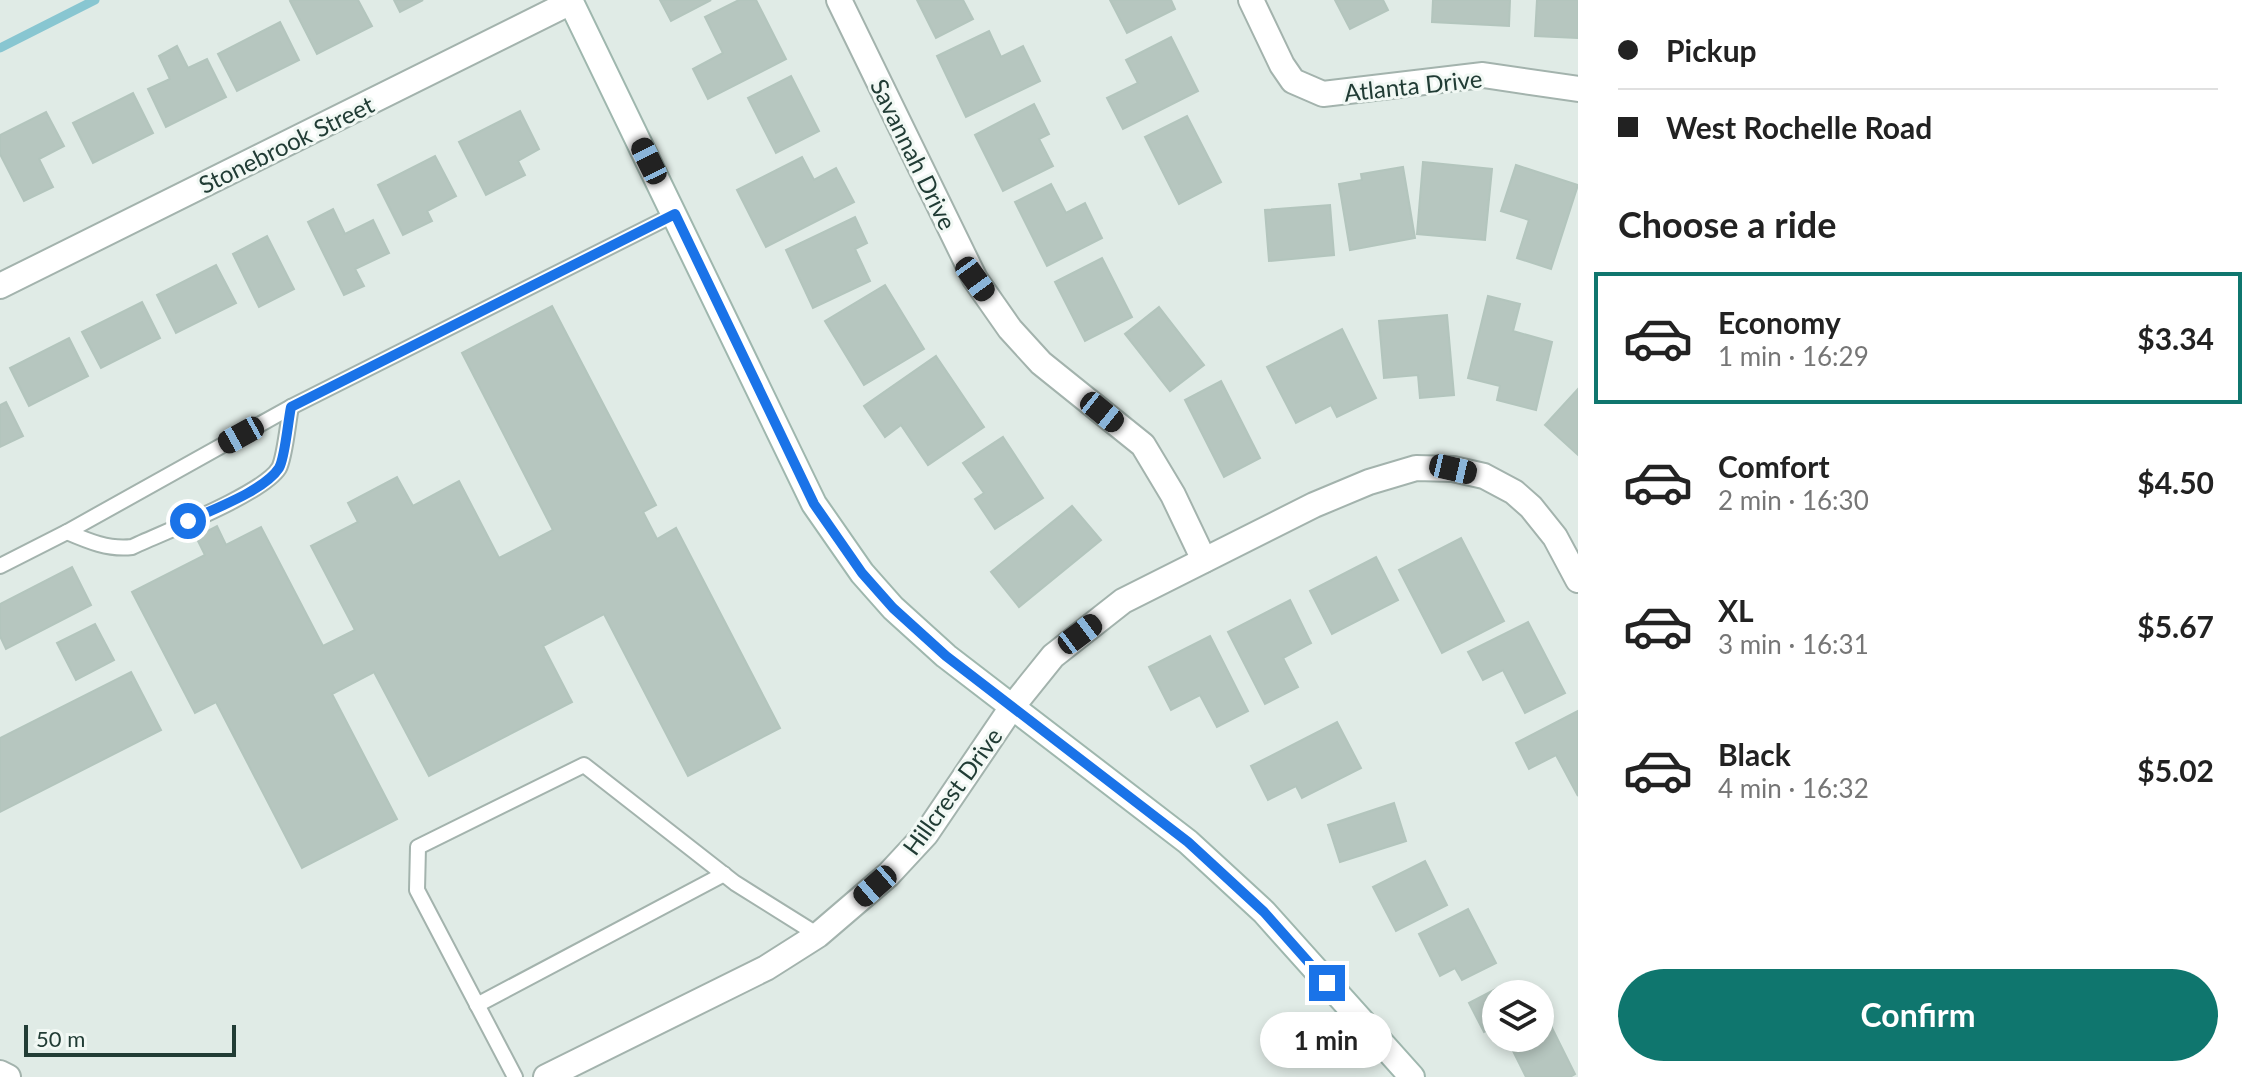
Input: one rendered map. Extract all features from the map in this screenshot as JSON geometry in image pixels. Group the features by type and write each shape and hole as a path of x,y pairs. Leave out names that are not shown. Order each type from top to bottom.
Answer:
{"street":[{"name":"Savannah Drive","path":"839,0 975,279 1010,329 1041,363 1143,445 1173,495 1204,560"},
{"name":"Atlanta Drive","path":"1251,0 1282,65 1293,81 1323,94 1483,75 1578,89"},
{"path":"571,1 814,504 862,573 893,608 946,656 1188,842 1264,912 1412,1077"},
{"name":"Stonebrook Street","path":"0,286 571,1"},
{"name":"Hillcrest Drive","path":"546,1077 766,968 818,935 888,875 926,834 1012,707 1053,656 1123,601 1314,505 1369,482 1416,468 1453,469 1484,476 1514,492 1531,507 1555,537 1578,580"},
{"path":"0,1073 8,1077"}],"lane":[{"path":"0,566 291,407 675,214"},
{"path":"67,532 118,549 132,547 244,495 280,466 291,407"},
{"path":"515,1077 417,890 418,847 584,765 724,874 818,935"},
{"path":"477,1005 724,874"}],"building":[{"path":"292,0 358,0 372,26 317,54"},
{"path":"394,0 423,0 400,12"},
{"path":"660,0 711,0 671,21"},
{"path":"739,0 756,0 786,59 708,99 693,69 723,53 705,17"},
{"path":"917,0 963,0 973,19 936,38"},
{"path":"1110,0 1171,0 1175,9 1127,33"},
{"path":"1335,0 1383,0 1388,10 1350,29"},
{"path":"1433,0 1510,0 1509,26 1432,22"},
{"path":"1537,0 1578,0 1578,38 1535,36"},
{"path":"280,22 299,60 237,91 218,54"},
{"path":"989,31 1001,57 1023,46 1040,81 966,117 937,56"},
{"path":"1171,37 1198,91 1123,129 1107,98 1138,83 1126,60"},
{"path":"177,46 188,68 207,59 226,97 166,127 148,89 170,79 159,56"},
{"path":"791,76 819,131 776,153 748,98"},
{"path":"133,93 153,133 93,163 73,123"},
{"path":"1034,104 1049,134 1039,139 1053,166 1003,191 975,135"},
{"path":"520,111 539,149 518,161 525,175 486,195 459,142"},
{"path":"46,112 64,146 39,159 53,187 24,201 0,154 0,135"},
{"path":"1187,116 1221,182 1179,204 1145,137"},
{"path":"435,156 456,196 427,211 432,221 403,235 378,185"},
{"path":"802,157 814,180 836,168 854,202 766,247 737,190"},
{"path":"1423,162 1492,169 1485,240 1417,234"},
{"path":"1516,165 1578,185 1551,269 1517,258 1529,220 1501,211"},
{"path":"1403,167 1415,238 1350,250 1339,184 1362,180 1361,174"},
{"path":"1051,184 1066,213 1085,203 1102,238 1047,266 1015,202"},
{"path":"1330,205 1334,255 1269,261 1265,210"},
{"path":"333,209 345,234 373,220 389,253 355,269 364,286 344,295 308,222"},
{"path":"855,217 867,243 855,249 870,281 813,308 786,250"},
{"path":"267,236 294,289 259,307 233,254"},
{"path":"1102,258 1132,317 1085,341 1055,282"},
{"path":"216,265 236,303 176,333 157,295"},
{"path":"885,285 924,349 864,385 825,321"},
{"path":"1488,296 1520,304 1513,331 1552,342 1536,410 1497,400 1500,386 1468,378"},
{"path":"142,302 160,338 101,368 82,332"},
{"path":"552,306 656,505 643,512 657,539 676,528 780,728 688,776 604,614 543,646 572,702 429,776 374,672 332,694 397,819 302,868 216,702 195,713 132,592 205,555 196,537 217,526 226,545 261,527 323,646 355,630 311,546 358,522 348,503 397,477 413,506 459,481 499,558 553,530 462,353"},
{"path":"1159,307 1204,365 1170,391 1125,334"},
{"path":"1447,315 1454,395 1420,398 1418,375 1384,378 1379,321"},
{"path":"1342,329 1376,398 1337,417 1331,405 1296,423 1267,367"},
{"path":"69,338 88,376 29,406 10,368"},
{"path":"936,356 984,427 928,465 901,425 885,437 864,406"},
{"path":"1221,381 1260,458 1224,477 1185,400"},
{"path":"1578,389 1578,455 1545,425"},
{"path":"6,402 23,436 0,447 0,405"},
{"path":"1003,437 1043,498 995,529 975,499 984,493 963,463"},
{"path":"1072,506 1101,540 1019,607 991,572"},
{"path":"1461,538 1504,621 1442,653 1399,570"},
{"path":"1376,557 1398,600 1332,634 1310,591"},
{"path":"72,567 91,605 6,649 0,636 0,604"},
{"path":"1290,600 1311,643 1283,658 1298,687 1265,704 1228,632"},
{"path":"1528,622 1565,693 1525,713 1503,670 1483,680 1468,652"},
{"path":"95,624 114,660 76,680 57,643"},
{"path":"1210,636 1248,711 1217,727 1200,695 1171,710 1149,667"},
{"path":"131,672 161,730 0,812 0,738"},
{"path":"1578,711 1578,796 1556,755 1529,769 1516,743"},
{"path":"1337,722 1361,768 1302,798 1296,786 1268,800 1251,766"},
{"path":"1394,803 1406,841 1340,862 1328,825"},
{"path":"1425,861 1447,905 1396,931 1373,887"},
{"path":"1468,909 1496,963 1462,980 1455,968 1440,976 1419,934"},
{"path":"1482,996 1482,1028 1469,1003"},
{"path":"1554,1032 1575,1074 1570,1077 1526,1077 1514,1052 1554,1052"}],"waterway":[{"path":"0,48 95,0"}],"route":[{"path":"188,521 244,495 280,466 291,407 675,214 814,504 862,573 893,608 946,656 1188,842 1264,912 1327,983"}]}
